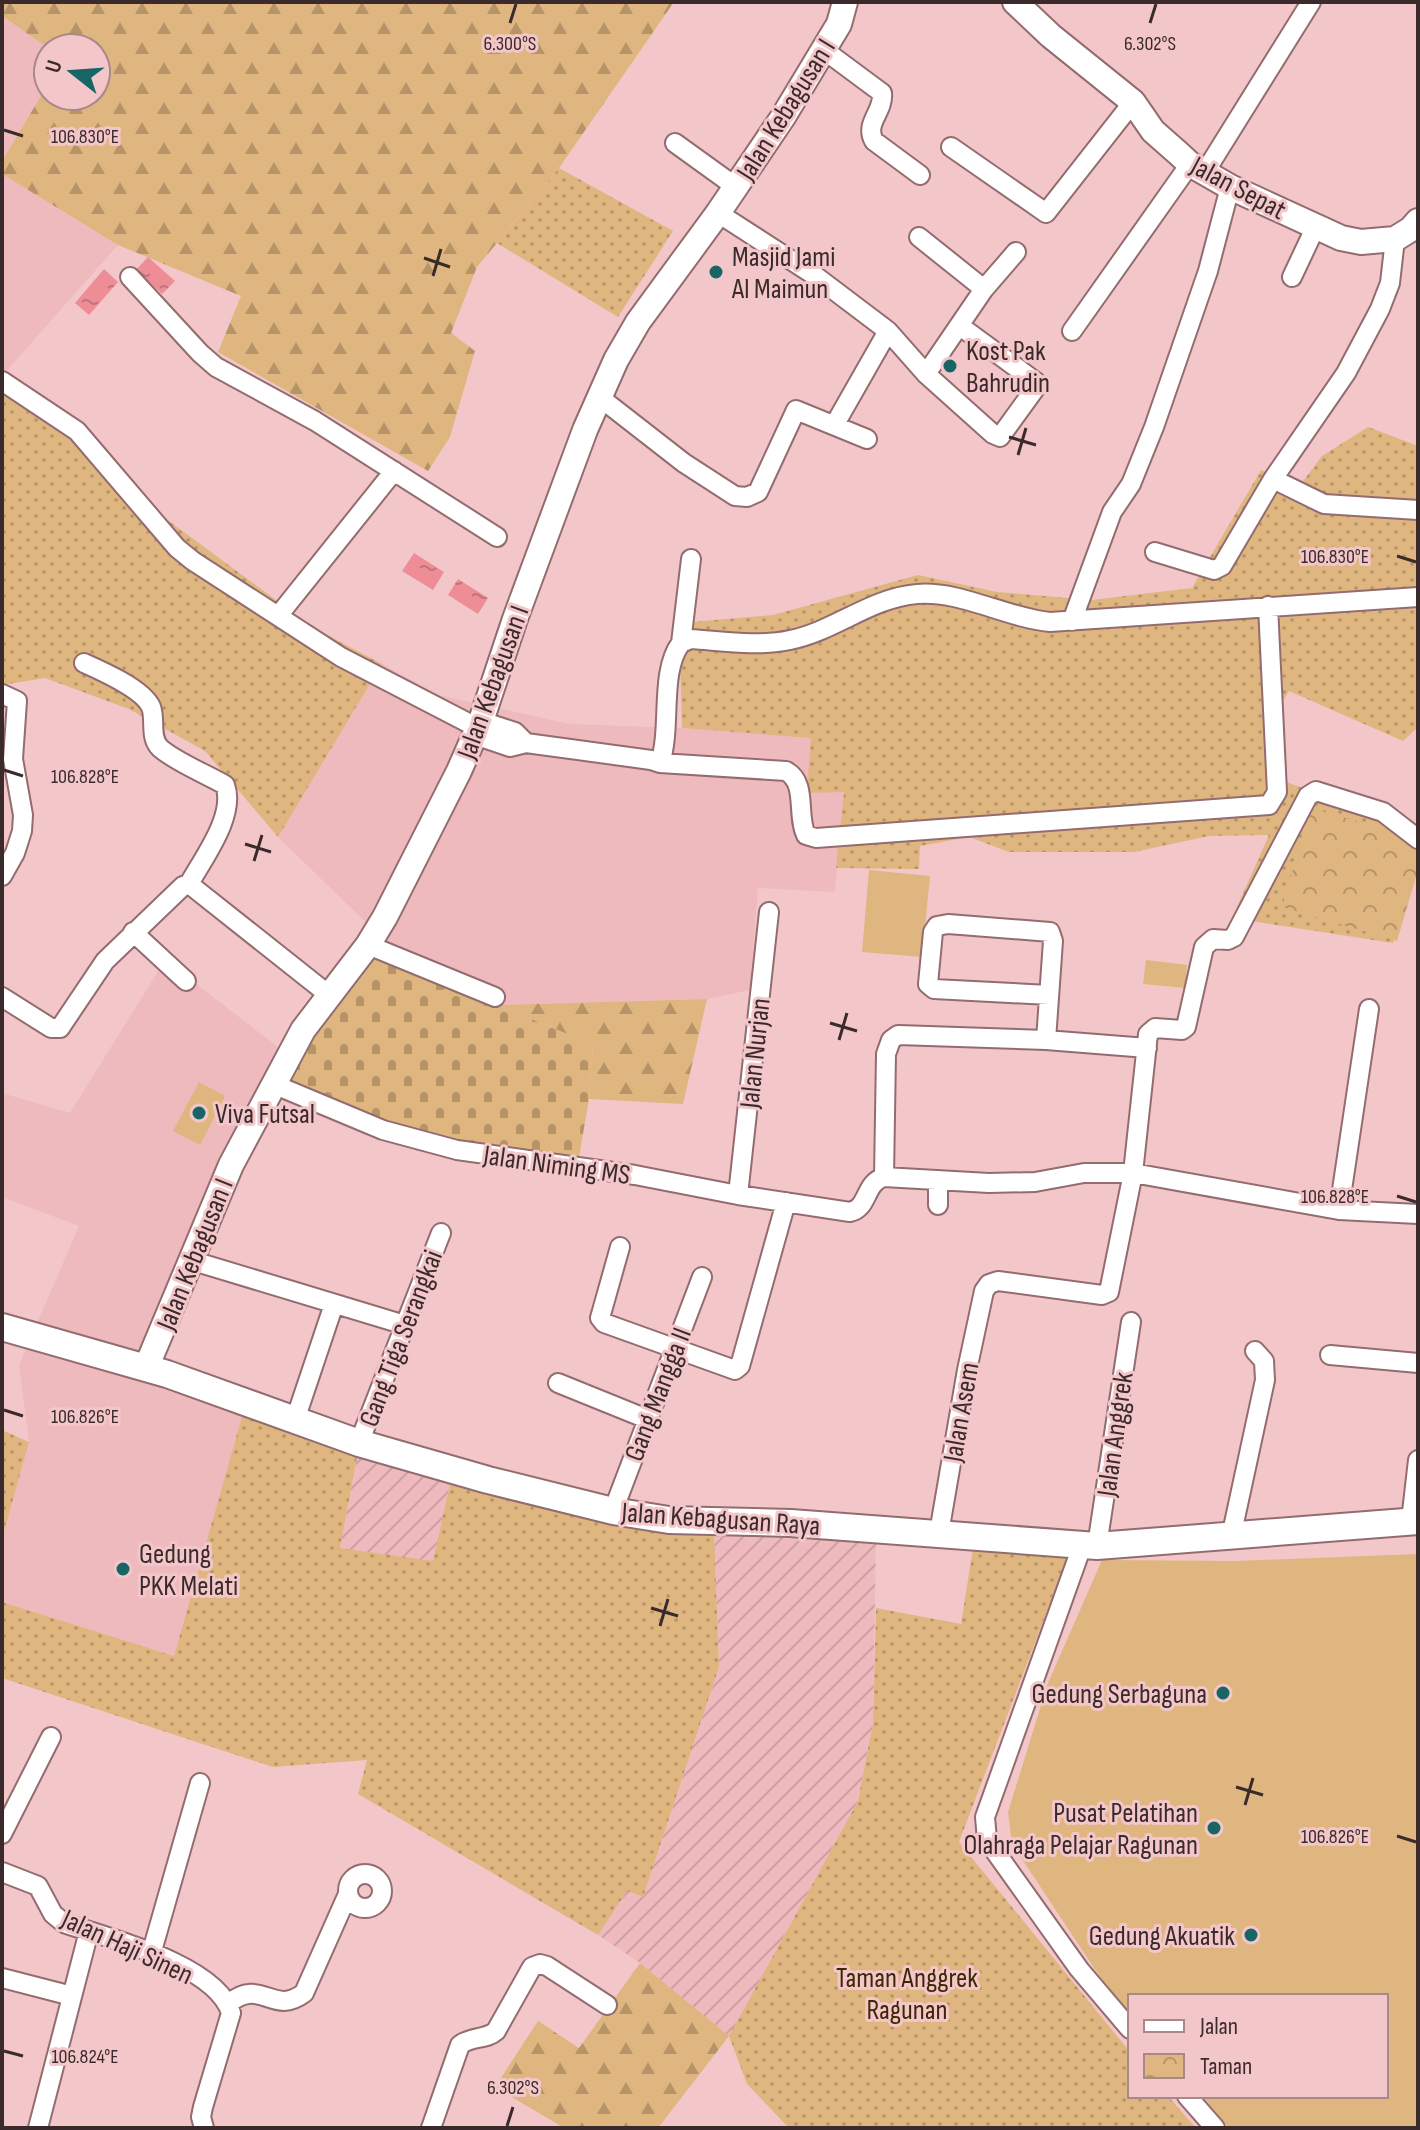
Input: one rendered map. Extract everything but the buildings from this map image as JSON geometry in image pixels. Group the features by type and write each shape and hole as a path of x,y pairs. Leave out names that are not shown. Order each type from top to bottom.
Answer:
{"main road":[{"name":"Jalan Kebagusan Raya","path":"2,1327 146,1368 359,1443 533,1493 613,1511 700,1522 791,1523 1090,1546 1414,1521"}],"street":[{"name":"Jalan Kebagusan I","path":"146,1368 231,1165 273,1084 303,1030 368,945 459,771 477,731 598,396 638,322 783,117 839,24 845,2"},
{"name":"Jalan Sepat","path":"1015,2 1051,36 1133,102 1153,131 1198,168 1230,187 1341,238 1361,242 1395,239"},
{"path":"1072,331 1198,168 1311,2"},
{"path":"824,50 882,93 881,106 869,133 874,141 920,175"},
{"path":"951,147 1046,213 1133,102"},
{"path":"675,143 736,187"},
{"path":"1072,621 1112,512 1131,484 1146,449 1208,271 1230,187"},
{"path":"718,213 814,275 888,331 926,374 1000,437 1037,386 1034,380 960,326"},
{"path":"1155,552 1218,569 1273,479 1346,373 1380,309 1390,283 1395,239 1418,221"},
{"path":"1292,277 1316,226"},
{"path":"919,237 984,289"},
{"path":"926,374 984,289 1016,252"},
{"path":"130,277 216,367 315,421 497,537"},
{"path":"835,424 888,331"},
{"path":"2,381 77,431 177,548 355,664 510,747 526,743 660,763 786,771 795,775 798,784 801,826 806,835 816,838 1269,805 1277,792 1268,606"},
{"path":"598,396 684,463 735,496 747,497 758,492 796,410 867,439"},
{"path":"278,616 394,471"},
{"path":"1273,479 1324,504 1418,510"},
{"path":"660,763 666,746 670,661 681,643 691,559"},
{"path":"681,643 691,639 755,643 790,640 824,628 873,604 920,593 965,601 1030,620 1072,621 1418,597"},
{"path":"2,997 51,1028 60,1028 105,961 183,886 189,884 225,816 228,795 225,785 161,748 154,735 151,708 146,699 111,675 84,663"},
{"path":"2,694 17,701 13,759 23,815 15,853 2,876"},
{"path":"1133,1173 1147,1048 1152,1029 1182,1030 1186,1027 1204,947 1213,939 1228,940 1238,931 1310,793 1316,791 1383,812 1418,839"},
{"path":"189,884 329,995"},
{"name":"Jalan Nurjan","path":"738,1195 769,912"},
{"path":"1046,1040 1053,941 1047,931 942,924 933,932 928,984 934,989 1049,995"},
{"path":"133,932 186,981"},
{"path":"368,945 495,997"},
{"path":"1339,1210 1369,1009"},
{"path":"1147,1048 1046,1040 898,1035 886,1054 884,1177 1035,1182 1084,1173 1133,1173 1339,1210 1418,1214"},
{"name":"Jalan Niming MS","path":"273,1084 383,1130 424,1143 491,1156 635,1175 738,1195 850,1212 857,1211 875,1180 884,1177"},
{"name":"Jalan Asem","path":"939,1533 984,1291 989,1284 998,1281 1102,1295 1109,1292 1133,1173"},
{"path":"938,1180 938,1205"},
{"path":"620,1247 600,1318 604,1323 729,1370 737,1369 786,1202"},
{"name":"Gang Tiga Serangkai","path":"359,1443 441,1233"},
{"path":"190,1260 405,1325"},
{"name":"Gang Mangga II","path":"613,1511 702,1277"},
{"path":"295,1420 334,1304"},
{"name":"Jalan Anggrek","path":"1128,2027 1079,1969 987,1840 985,1817 1090,1546 1131,1322"},
{"path":"1231,1537 1265,1380 1264,1361 1255,1351"},
{"path":"1330,1355 1418,1363"},
{"path":"558,1383 647,1419"},
{"path":"1414,1521 1418,1460"},
{"path":"2,1834 51,1737"},
{"path":"152,1951 200,1783"},
{"name":"Jalan Haji Sinen","path":"2,1872 38,1886 57,1918 152,1951 208,1984 228,2004"},
{"path":"204,2128 201,2117 229,2025 231,2013 228,2004 244,1994 255,1992 283,2002 304,1993 348,1894"},
{"path":"38,2128 89,1931"},
{"path":"431,2128 460,2045 466,2040 490,2036 496,2031 532,1967 540,1964 547,1966 607,2005"},
{"path":"2,1978 72,1996"},
{"path":"1189,2098 1215,2128"}],"shaded area":[{"path":"2,16 32,37 32,111 2,161"},
{"path":"2,174 118,245 2,376"},
{"path":"382,664 439,695 570,724 812,737 844,791 835,892 758,888 750,990 707,999 498,1005 382,938 278,837"},
{"path":"165,960 295,1060 207,1211 147,1376 243,1413 174,1656 2,1602 2,1539 29,1442 19,1365 79,1226 2,1197 2,1093 70,1113"},
{"path":"359,1447 451,1479 433,1562 340,1548"},
{"path":"714,1532 876,1538 873,1723 858,1801 729,2036 640,1963 598,1935 627,1891 643,1897 719,1667"}],"green space":[{"path":"2,2 674,2 559,168 477,267 451,333 475,351 450,437 428,471 218,352 241,296 118,245 2,174 2,161 32,111 112,112 112,32 32,32 32,37 2,16"},
{"path":"559,168 673,231 618,317 497,243"},
{"path":"2,383 60,408 150,507 314,628 382,664 278,837 205,751 129,709 45,678 2,685"},
{"path":"1368,427 1418,446 1418,727 1403,741 1289,691 1276,712 1281,780 1418,831 1393,943 1232,918 1269,835 1209,836 1134,852 1009,852 969,837 920,846 919,869 836,868 844,792 807,793 811,738 682,728 679,623 773,615 918,575 997,592 1092,600 1192,588 1261,470 1298,488 1322,456"},
{"path":"1311,808 1418,839 1418,870 1397,941 1282,907"},
{"path":"869,870 930,876 922,957 862,952"},
{"path":"382,938 498,1005 593,1045 589,1099 578,1163 470,1148 276,1097 321,1007"},
{"path":"1146,960 1187,965 1185,988 1143,984"},
{"path":"707,999 683,1104 589,1099 593,1045 498,1005"},
{"name":"Viva Futsal","path":"199,1082 225,1096 200,1145 173,1131"},
{"path":"243,1413 359,1447 340,1548 433,1561 451,1479 714,1532 719,1667 643,1897 627,1891 598,1935 358,1794 367,1760 273,1767 2,1678 2,1602 174,1656"},
{"path":"2,1430 29,1442 2,1539"},
{"name":"Taman Anggrek Ragunan","path":"973,1548 1068,1556 959,1842 1128,2050 1128,2098 1170,2098 1196,2128 789,2128 747,2084 729,2036 858,1801 873,1723 876,1608 961,1624"},
{"name":"Pusat Pelatihan Olahraga Pelajar Ragunan","path":"1418,1554 1418,2128 1229,2128 1201,2098 1388,2098 1388,1994 1128,1994 1128,2012 1100,1977 1012,1844 1008,1812 1048,1683 1102,1560 1235,1561"},
{"path":"640,1963 729,2036 658,2128 564,2128 495,2087 538,2021 579,2048"}],"water":[{"path":"148,257 175,281 162,294 136,270"},
{"path":"104,269 118,282 89,315 75,303"},
{"path":"414,553 444,572 433,590 402,571"},
{"path":"458,579 488,598 478,614 448,595"}],"place":[{"name":"Masjid Jami Al Maimun","path":"716,272"},
{"name":"Kost Pak Bahrudin","path":"950,366"},
{"name":"Viva Futsal","path":"199,1113"},
{"name":"Gedung PKK Melati","path":"123,1569"},
{"name":"Gedung Serbaguna","path":"1223,1693"},
{"name":"Pusat Pelatihan Olahraga Pelajar Ragunan","path":"1214,1828"},
{"name":"Gedung Akuatik","path":"1251,1935"}]}
